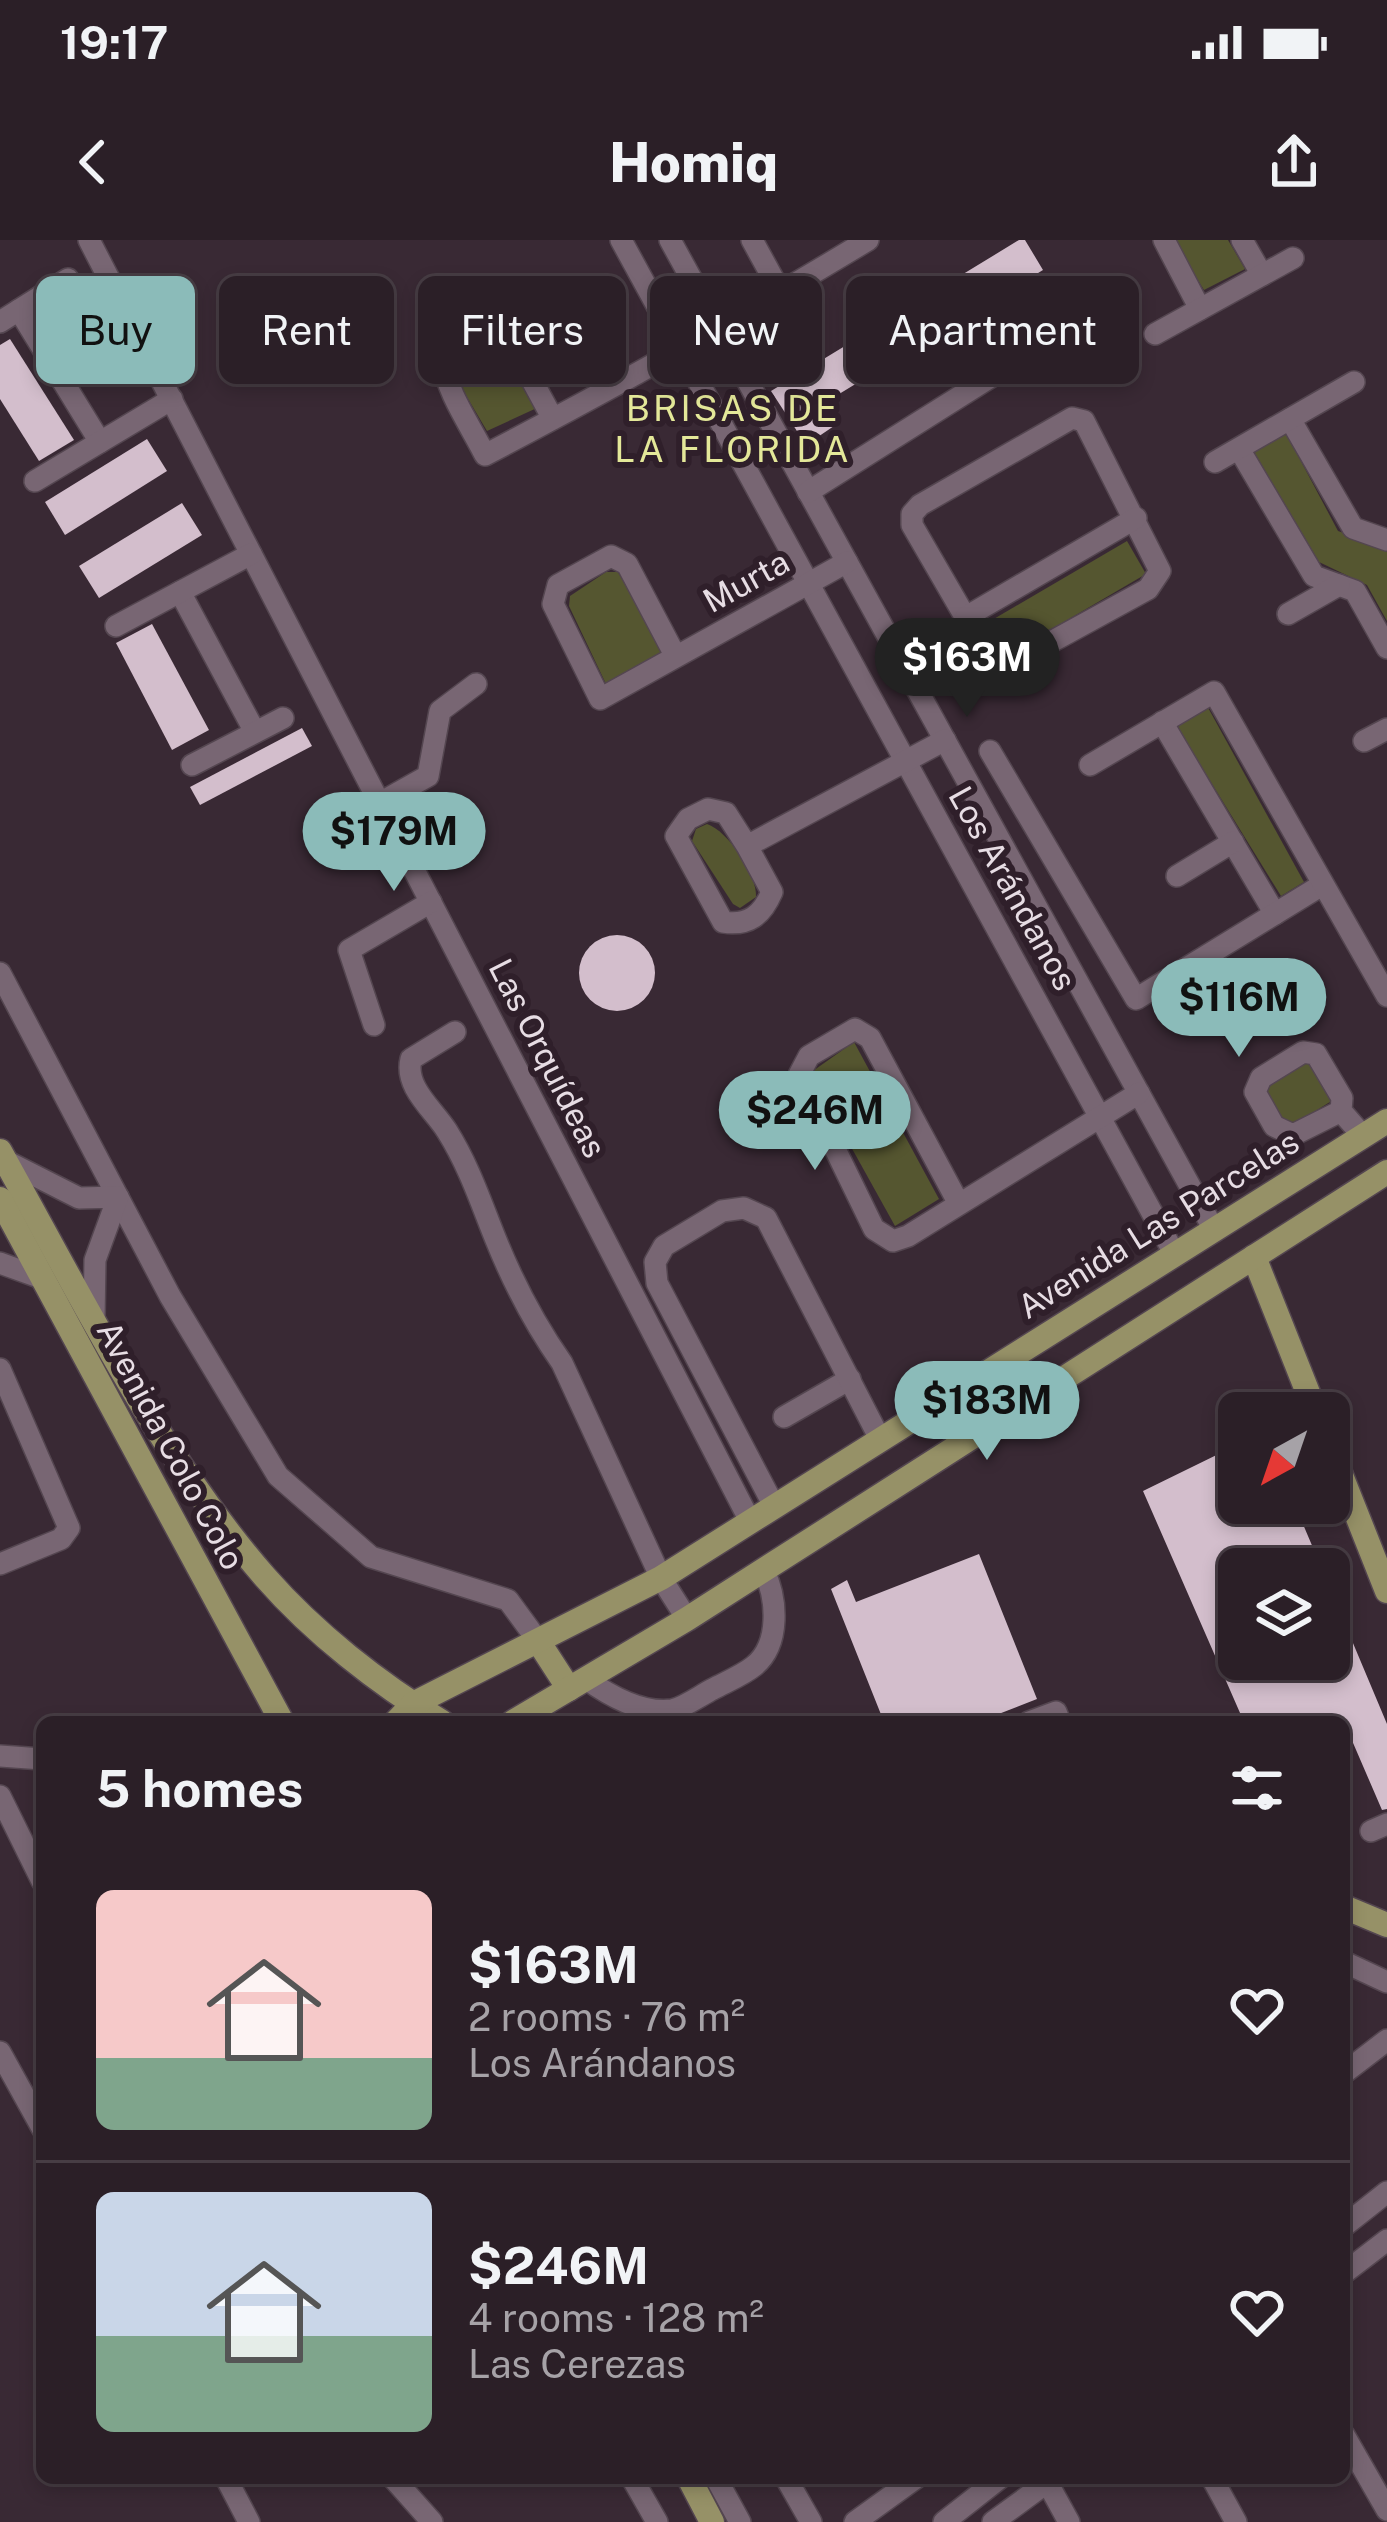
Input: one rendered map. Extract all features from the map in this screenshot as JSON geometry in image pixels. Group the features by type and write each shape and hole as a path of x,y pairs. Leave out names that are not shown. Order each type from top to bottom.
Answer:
{"main road":[{"name":"Avenida Las Parcelas","path":"405,1713 661,1578 1387,1120"},
{"path":"3,1156 167,1441 264,1576 405,1713"},
{"path":"525,1716 687,1619 1387,1172"},
{"name":"Avenida Colo Colo","path":"0,1199 281,1716"},
{"path":"1213,1228 1254,1257 1308,1392"},
{"path":"1350,1498 1387,1592"},
{"path":"538,1641 577,1684"},
{"path":"1350,1910 1387,1925"},
{"path":"691,2484 712,2522"}],"street":[{"name":"Las Orquídeas","path":"89,240 750,1521"},
{"name":"Los Arándanos","path":"621,240 650,293"},
{"name":"Los Arándanos","path":"670,240 690,276"},
{"path":"752,240 772,276"},
{"path":"809,276 868,240"},
{"path":"1164,240 1200,309"},
{"path":"1242,240 1262,275"},
{"path":"1155,334 1293,258"},
{"path":"36,299 9,316 100,442"},
{"path":"553,419 504,329 493,320 448,337 442,346 441,366 485,455 553,419 650,367"},
{"path":"1215,462 1354,382"},
{"name":"Los Arándanos","path":"700,384 1174,1252"},
{"name":"Los Arándanos","path":"750,384 1213,1228"},
{"path":"808,491 980,384"},
{"path":"35,481 172,399"},
{"path":"1072,418 1084,421 1160,563 1160,571 1148,589 1009,665 989,658 966,617 912,525 912,514 920,505 1072,418"},
{"path":"1290,419 1353,528 1381,531"},
{"path":"1239,448 1314,577 1355,591 1387,647"},
{"path":"966,617 1136,518"},
{"path":"116,626 251,554"},
{"name":"Murta","path":"676,657 627,564 611,556 558,585 553,604 600,699 809,585 847,562"},
{"path":"1288,614 1340,585"},
{"path":"180,592 255,732"},
{"path":"915,684 983,647"},
{"path":"380,803 428,776 440,711 476,684"},
{"path":"1090,765 1214,692 1387,996"},
{"path":"192,765 283,718"},
{"path":"1162,722 1275,914"},
{"path":"1364,741 1387,729"},
{"path":"747,846 945,740"},
{"path":"990,752 1136,999 1322,885"},
{"path":"708,808 726,813 747,846 772,892 763,912 740,925 723,922 676,836 688,819 708,808"},
{"path":"1177,876 1233,842"},
{"path":"374,1025 349,950 431,902"},
{"path":"0,974 170,1296 278,1476 371,1557 508,1600 538,1641"},
{"path":"959,1204 870,1038 855,1029 809,1056 799,1075 874,1229 893,1241 959,1204 1139,1093"},
{"path":"455,1032 411,1059 408,1070 483,1200 497,1242 545,1340 562,1363 661,1578 687,1619"},
{"path":"1341,1111 1362,1135"},
{"path":"3,1156 79,1198 118,1196"},
{"path":"94,1319 95,1260 118,1196"},
{"path":"774,1506 657,1283 654,1269 658,1253 722,1211 737,1207 759,1213 775,1231 880,1439"},
{"path":"0,1263 44,1279"},
{"path":"0,1369 69,1528 61,1539 0,1564"},
{"path":"784,1417 850,1379"},
{"path":"577,1684 643,1708 674,1710 754,1666 772,1637 774,1609 764,1570"},
{"path":"0,1756 36,1759"},
{"path":"0,1796 36,1869"},
{"path":"1350,1965 1387,1982"},
{"path":"1350,2068 1387,2040"},
{"path":"0,2052 36,2117"},
{"path":"1350,2221 1387,2192"},
{"path":"1350,2269 1383,2252"},
{"path":"1350,2445 1387,2510"},
{"path":"229,2484 249,2522"},
{"path":"398,2484 432,2522"},
{"path":"635,2484 657,2522"},
{"path":"719,2484 740,2522"},
{"path":"789,2484 811,2522"},
{"path":"855,2522 908,2484"},
{"path":"950,2517 960,2484"},
{"path":"950,2517 992,2484"},
{"path":"992,2522 1044,2484"},
{"path":"1052,2484 1069,2522"},
{"path":"1215,2484 1236,2522"}],"green space":[{"path":"1173,240 1228,240 1245,269 1204,290"},
{"path":"459,384 527,384 539,407 487,431"},
{"path":"1286,433 1338,531 1387,552 1387,621 1367,585 1319,562 1254,452"},
{"path":"1127,541 1146,574 1011,653 992,620"},
{"path":"606,572 618,572 664,654 606,684 569,606 570,596"},
{"path":"1206,704 1304,882 1281,896 1175,724"},
{"path":"707,824 732,844 752,877 756,897 740,908 692,841 696,829"},
{"path":"854,1042 939,1199 895,1226 810,1073"},
{"path":"1308,1061 1333,1100 1287,1129 1262,1090"}],"building":[{"path":"1019,240 1025,240 1043,270 1033,276 960,276"},
{"path":"10,339 74,440 39,461 0,399 0,345"},
{"path":"846,345 846,384 856,384 821,405 834,426 806,445 771,391 782,384 822,384 822,360"},
{"path":"147,439 167,471 65,535 45,502"},
{"path":"182,503 202,535 99,598 79,566"},
{"path":"152,624 209,730 172,750 116,643"},
{"path":"302,728 312,746 200,805 190,787"},
{"path":"617,935 644,946 655,973 644,1000 617,1011 590,1000 579,973 590,946"},
{"path":"1218,1454 1218,1524 1303,1524 1313,1548 1218,1548 1218,1663 1143,1491"},
{"path":"979,1554 1037,1699 993,1716 882,1716 831,1589 847,1580 856,1602"},
{"path":"1350,1636 1387,1724 1387,1809 1382,1810 1350,1736 1350,1716 1241,1716 1226,1680 1350,1680"}],"district":[{"name":"BRISAS DE LA FLORIDA","path":"733,428"}]}
